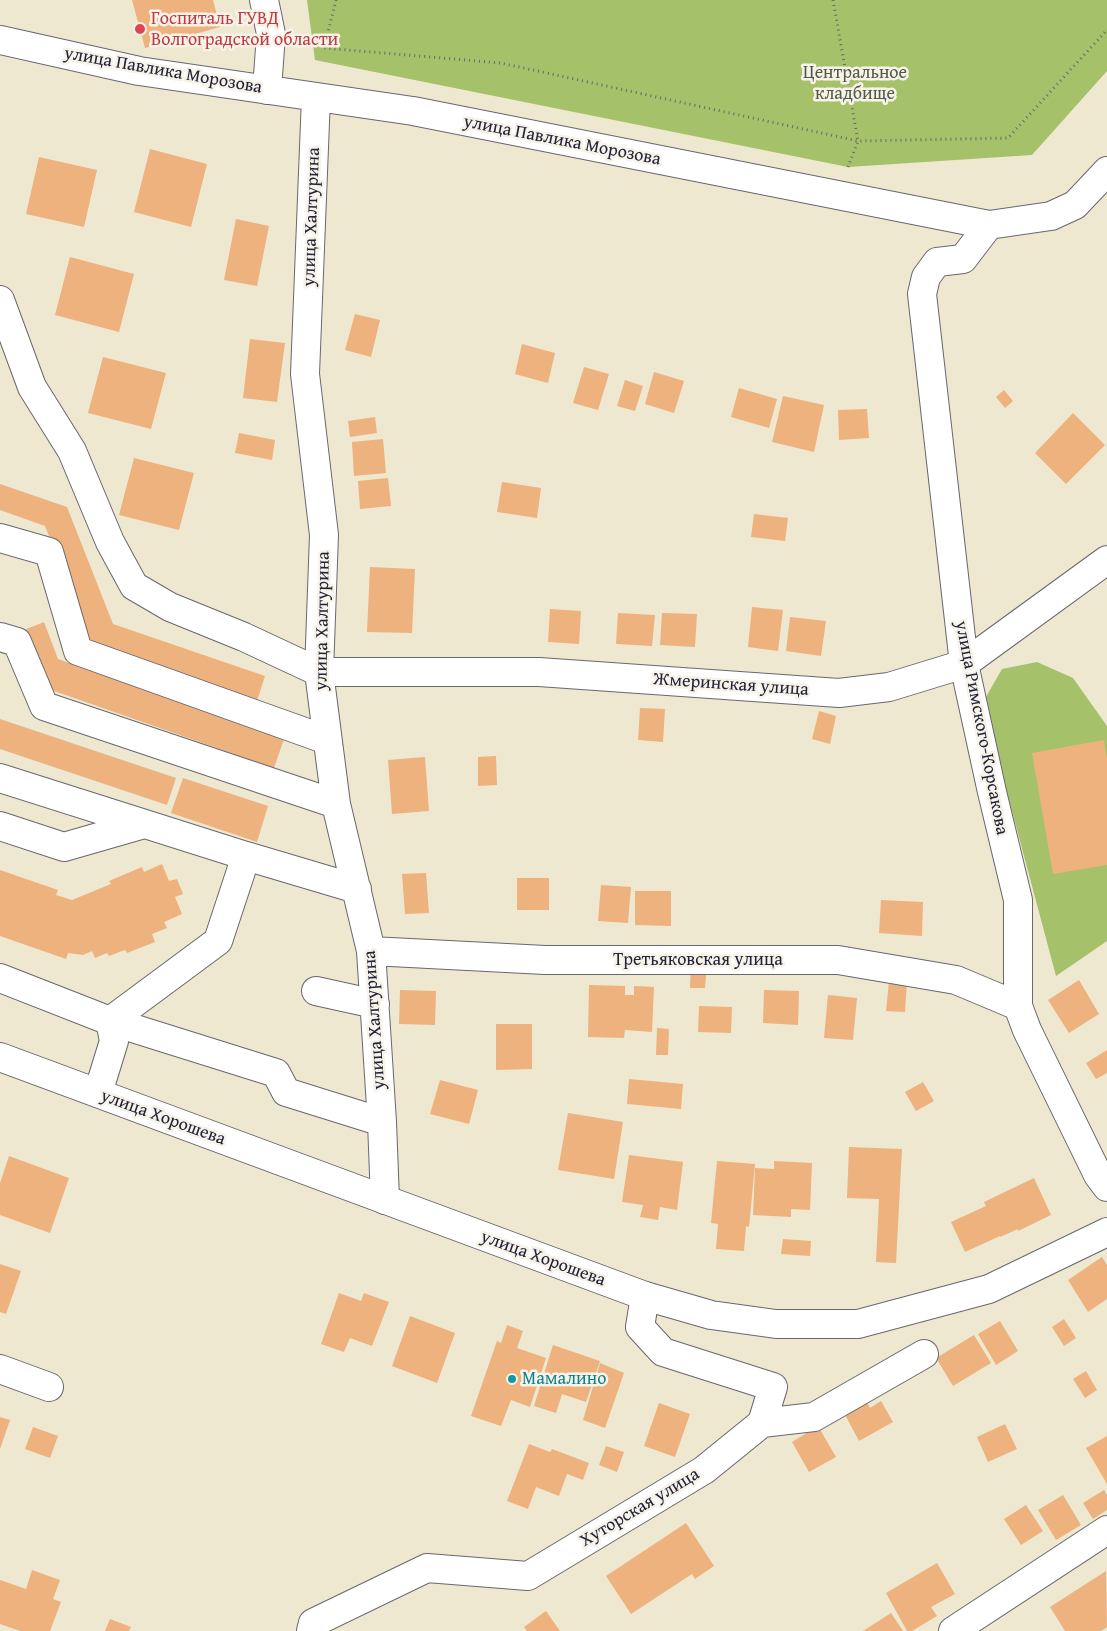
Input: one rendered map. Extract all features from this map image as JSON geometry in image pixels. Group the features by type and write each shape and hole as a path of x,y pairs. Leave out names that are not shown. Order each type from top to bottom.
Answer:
{"street":[{"path":"264,0 272,34 267,90"},
{"name":"улица Павлика Морозова","path":"0,40 139,71 413,111 989,225 1051,216 1075,205 1107,171"},
{"name":"улица Халтурина","path":"316,97 305,374 324,535 319,672 336,804 371,951 385,1200"},
{"name":"улица Римского-Корсакова","path":"989,225 963,259 937,262 926,277 922,294 964,664 1018,900 1018,1006 1027,1030 1098,1175 1107,1187"},
{"path":"0,300 32,387 72,450 110,542 134,586 170,608 244,637 319,672"},
{"path":"0,538 50,552 78,651 327,740"},
{"name":"Жмеринская улица","path":"319,672 539,672 839,693 889,687 964,664 1107,560"},
{"path":"0,637 17,642 44,706 336,804"},
{"path":"0,778 357,889"},
{"path":"0,826 64,847 144,824"},
{"path":"110,1021 218,941 246,856"},
{"name":"Третьяковская улица","path":"371,951 544,960 838,960 956,980 1018,1006"},
{"path":"0,978 110,1021 276,1073 286,1092 382,1122"},
{"path":"316,991 375,1004"},
{"path":"98,1093 114,1041 110,1021"},
{"name":"улица Хорошева","path":"0,1057 645,1296 711,1315 776,1324 858,1324 989,1290 1101,1235"},
{"path":"645,1296 640,1327 663,1352 773,1387 762,1423 814,1417 924,1354"},
{"path":"0,1369 50,1387"},
{"name":"Хуторская улица","path":"306,1628 427,1568 528,1576 704,1470 762,1423"},
{"path":"953,1631 1107,1530"}],"path":[{"path":"336,0 324,48 501,63 858,141 1008,138 1107,30"},
{"path":"833,0 858,141 848,167"}],"green space":[{"name":"Центральное кладбище","path":"307,0 1107,0 1107,71 1032,155 848,167 315,60"},
{"path":"1037,662 1073,678 1107,726 1107,941 1056,976 983,702 1002,669"}],"building":[{"path":"132,0 213,0 220,27 145,48"},
{"path":"150,149 207,164 191,227 134,212"},
{"path":"39,157 97,170 84,227 26,214"},
{"path":"236,219 269,226 257,286 224,280"},
{"path":"70,257 134,274 119,332 55,315"},
{"path":"355,314 380,320 371,357 345,350"},
{"path":"250,339 285,343 277,402 243,398"},
{"path":"522,344 555,353 548,383 515,374"},
{"path":"103,357 166,373 151,429 88,413"},
{"path":"584,367 609,374 598,410 573,403"},
{"path":"654,372 684,381 674,413 645,404"},
{"path":"625,380 643,386 635,411 617,406"},
{"path":"739,388 777,399 769,428 731,417"},
{"path":"1004,390 1013,401 1005,408 996,397"},
{"path":"783,396 824,405 814,452 772,442"},
{"path":"867,409 869,438 839,440 838,410"},
{"path":"1073,413 1105,445 1066,484 1035,453"},
{"path":"375,417 377,433 350,437 348,421"},
{"path":"239,433 275,440 272,460 235,453"},
{"path":"383,439 386,473 354,476 352,442"},
{"path":"134,458 194,473 179,530 119,515"},
{"path":"388,478 391,506 360,509 358,481"},
{"path":"502,482 541,488 537,518 497,512"},
{"path":"0,484 67,507 113,624 265,676 257,701 93,646 45,526 0,510"},
{"path":"754,514 788,518 785,541 751,537"},
{"path":"370,567 415,569 412,633 367,632"},
{"path":"752,607 783,610 778,651 748,647"},
{"path":"550,609 581,611 579,644 548,642"},
{"path":"618,613 655,615 652,646 616,644"},
{"path":"662,613 697,614 695,647 660,645"},
{"path":"790,617 826,621 821,656 786,651"},
{"path":"44,622 58,659 284,739 274,768 40,686 19,632"},
{"path":"640,708 665,709 663,742 638,740"},
{"path":"819,711 836,716 830,744 812,739"},
{"path":"0,719 176,778 167,805 0,749"},
{"path":"1104,740 1107,760 1107,865 1053,874 1032,753"},
{"path":"496,756 497,785 478,786 478,757"},
{"path":"425,757 429,811 392,814 388,760"},
{"path":"183,778 268,806 257,842 171,813"},
{"path":"162,864 169,881 177,879 183,894 175,897 182,914 164,922 167,928 152,934 155,942 127,953 125,950 109,956 107,953 95,958 92,951 83,955 68,953 66,959 0,936 0,870 58,890 56,895 72,900 111,884 109,881 142,867 144,872"},
{"path":"426,873 429,913 405,914 402,874"},
{"path":"517,878 549,878 549,910 517,910"},
{"path":"601,885 631,887 628,923 598,921"},
{"path":"635,891 671,891 671,926 635,925"},
{"path":"881,900 923,902 922,936 879,933"},
{"path":"691,962 707,963 705,988 690,988"},
{"path":"1079,980 1099,1014 1069,1033 1048,1000"},
{"path":"889,981 907,982 905,1012 886,1011"},
{"path":"589,985 625,986 625,995 634,995 634,986 654,987 652,1032 625,1030 624,1038 588,1037"},
{"path":"400,990 436,991 435,1025 399,1024"},
{"path":"764,990 799,991 798,1025 763,1023"},
{"path":"828,995 857,998 853,1040 824,1038"},
{"path":"699,1006 732,1007 731,1033 698,1032"},
{"path":"496,1024 532,1024 532,1069 496,1070"},
{"path":"657,1028 669,1029 668,1055 656,1055"},
{"path":"1107,1050 1107,1073 1096,1079 1086,1063"},
{"path":"629,1079 683,1084 681,1109 627,1104"},
{"path":"440,1080 478,1090 469,1124 430,1114"},
{"path":"923,1082 934,1101 916,1111 905,1092"},
{"path":"568,1113 623,1122 614,1179 558,1170"},
{"path":"849,1147 902,1149 896,1263 876,1262 879,1199 847,1198"},
{"path":"629,1155 683,1162 677,1210 660,1207 658,1220 640,1217 643,1205 622,1202"},
{"path":"9,1156 69,1178 50,1233 0,1215 0,1183"},
{"path":"717,1161 755,1164 749,1227 746,1226 744,1251 716,1249 718,1224 711,1223"},
{"path":"774,1161 812,1163 810,1210 791,1209 791,1217 753,1215 755,1168 774,1169"},
{"path":"1034,1178 1051,1215 1018,1231 1018,1229 965,1252 951,1222 986,1206 984,1202"},
{"path":"783,1239 811,1241 810,1256 781,1254"},
{"path":"1102,1257 1107,1265 1107,1299 1088,1312 1068,1280"},
{"path":"0,1264 21,1271 6,1314 0,1312"},
{"path":"339,1293 361,1301 364,1293 389,1302 372,1346 350,1338 344,1352 321,1344"},
{"path":"410,1316 455,1333 437,1383 392,1366"},
{"path":"1064,1319 1076,1338 1064,1346 1052,1327"},
{"path":"1000,1321 1018,1351 996,1365 978,1334"},
{"name":"Мамалино","path":"507,1325 523,1331 517,1348 546,1358 530,1407 511,1400 501,1426 471,1416 497,1341 501,1343"},
{"path":"974,1335 991,1363 953,1386 936,1358"},
{"path":"553,1345 600,1361 586,1402 562,1394 556,1413 534,1406"},
{"path":"600,1363 624,1373 605,1428 583,1420"},
{"path":"1086,1371 1097,1390 1085,1398 1073,1379"},
{"path":"865,1399 870,1408 881,1401 893,1422 859,1441 843,1411"},
{"path":"659,1403 690,1414 675,1457 644,1446"},
{"path":"0,1417 10,1420 0,1449"},
{"path":"1005,1424 1017,1449 988,1462 977,1437"},
{"path":"818,1426 836,1457 809,1472 792,1442"},
{"path":"33,1427 58,1436 50,1458 25,1449"},
{"path":"1107,1436 1107,1484 1086,1448"},
{"path":"529,1444 550,1452 552,1449 589,1463 583,1480 567,1474 559,1496 536,1487 528,1509 507,1501"},
{"path":"606,1446 624,1452 617,1472 599,1465"},
{"path":"1104,1490 1107,1495 1107,1510 1093,1519 1083,1503"},
{"path":"1063,1495 1081,1525 1056,1540 1038,1510"},
{"path":"1026,1505 1043,1531 1021,1545 1004,1519"},
{"path":"686,1523 714,1566 695,1579 692,1574 631,1614 606,1576"},
{"path":"937,1563 955,1594 931,1607 937,1616 912,1631 907,1631 886,1593"},
{"path":"32,1570 60,1580 53,1599 61,1602 50,1631 20,1631 0,1624 0,1580 26,1589"},
{"path":"1106,1571 1107,1627 1101,1631 1065,1631 1050,1607"},
{"path":"546,1611 560,1631 527,1631 524,1627"},
{"path":"891,1613 903,1631 863,1631"},
{"path":"110,1619 131,1627 129,1631 105,1631"}],"place":[{"name":"Госпиталь ГУВД Волгоградской области","path":"140,29"},
{"name":"Мамалино","path":"512,1379"}]}
